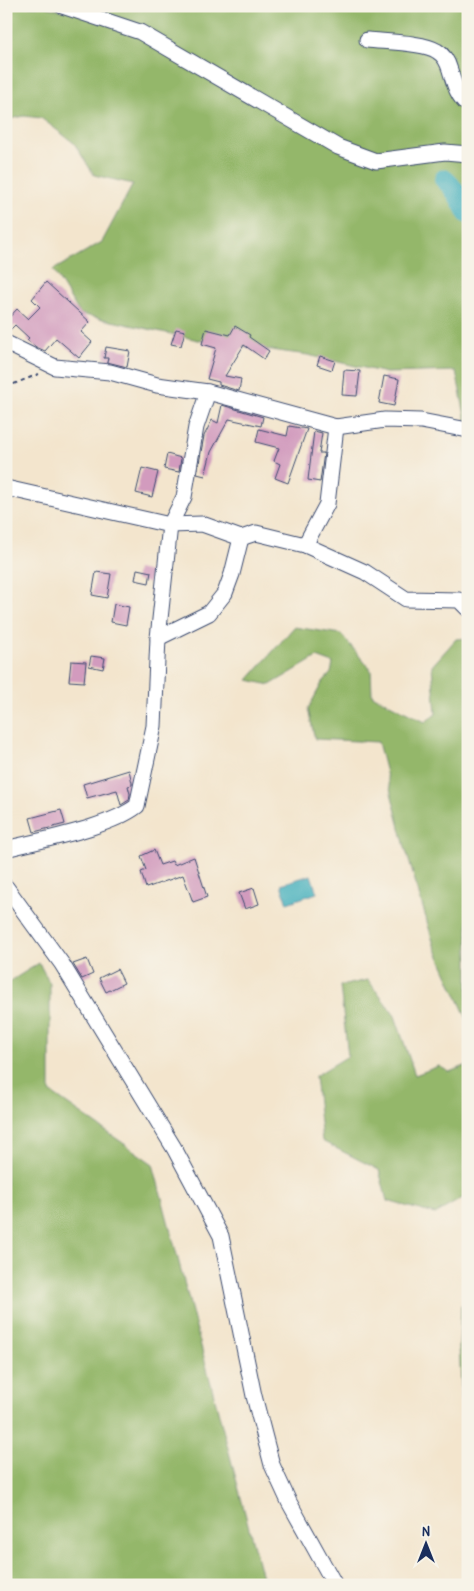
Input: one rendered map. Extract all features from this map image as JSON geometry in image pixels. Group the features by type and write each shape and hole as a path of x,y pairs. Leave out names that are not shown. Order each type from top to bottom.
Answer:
{"street":[{"path":"62,6 140,32 338,147 376,161 445,152 468,154"},
{"path":"367,40 422,46 438,51 447,62 456,90 462,100 468,105"},
{"path":"6,343 55,368 110,372 157,385 208,392 336,427 386,420 421,421 468,430"},
{"path":"6,849 92,826 127,813 137,806 154,726 158,638 170,525 184,497 196,427 208,392"},
{"path":"305,545 327,504 336,427"},
{"path":"6,488 170,525 202,524 241,538 256,533 305,545 365,572 406,599 459,600 468,609"},
{"path":"158,638 209,613 225,593 241,538"},
{"path":"6,887 67,972 174,1148 221,1236 254,1396 272,1465 289,1502 335,1585"}],"path":[{"path":"6,387 55,368"}],"green space":[{"path":"6,6 43,6 64,11 66,6 468,6 468,430 456,371 386,373 308,355 203,341 80,314 53,270 102,242 133,184 94,175 74,143 41,118 24,116 6,120"},
{"path":"294,627 341,634 371,670 372,695 425,722 436,714 432,666 456,639 468,638 468,1021 434,945 405,847 378,742 315,739 308,709 322,683 331,673 333,663 317,657 270,685 248,680"},
{"path":"39,963 50,984 50,1092 153,1164 264,1585 6,1585 6,984"},
{"path":"368,980 395,1016 415,1075 439,1066 449,1072 468,1065 468,1195 435,1214 387,1201 379,1170 322,1141 315,1076 348,1056 340,986"},
{"path":"461,1305 468,1305 468,1439 464,1435 459,1347"}],"water":[{"path":"311,875 317,893 287,903 281,884"}],"building":[{"path":"46,282 90,322 81,332 92,342 79,358 56,338 45,351 27,340 29,338 15,325 6,334 6,321 17,309 28,319 40,307 32,299"},
{"path":"235,326 250,335 249,337 269,351 264,359 244,345 225,376 241,379 239,391 207,379 216,348 202,344 206,329 230,335"},
{"path":"176,329 185,331 181,346 171,344"},
{"path":"106,347 130,351 127,367 107,362 108,358 104,358"},
{"path":"320,356 335,361 332,370 317,365"},
{"path":"344,370 360,371 357,396 342,395"},
{"path":"384,376 399,379 394,406 379,403"},
{"path":"222,405 263,417 261,426 229,419 211,452 205,476 197,474 204,436 212,420 218,423"},
{"path":"289,426 307,429 288,483 275,478 280,464 274,461 279,448 256,442 259,429 287,436"},
{"path":"314,431 322,433 319,453 324,453 320,482 308,480"},
{"path":"167,454 181,458 179,472 164,469"},
{"path":"142,468 158,472 152,497 136,493"},
{"path":"137,569 151,572 149,583 135,580"},
{"path":"96,572 111,574 107,598 92,595"},
{"path":"114,604 129,607 126,625 111,622"},
{"path":"91,656 105,658 103,669 89,666"},
{"path":"71,661 86,662 84,682 69,681"},
{"path":"129,770 132,785 128,786 129,800 121,805 117,790 87,798 83,784"},
{"path":"61,810 65,824 34,832 30,818"},
{"path":"154,850 160,865 172,861 174,865 194,857 207,897 193,902 183,875 146,888 141,872 146,870 141,856"},
{"path":"254,888 259,904 245,909 239,893"},
{"path":"87,959 93,974 82,979 73,964"},
{"path":"117,969 124,983 106,992 99,978"}],"waterway":[{"path":"444,179 455,191 468,214"}]}
